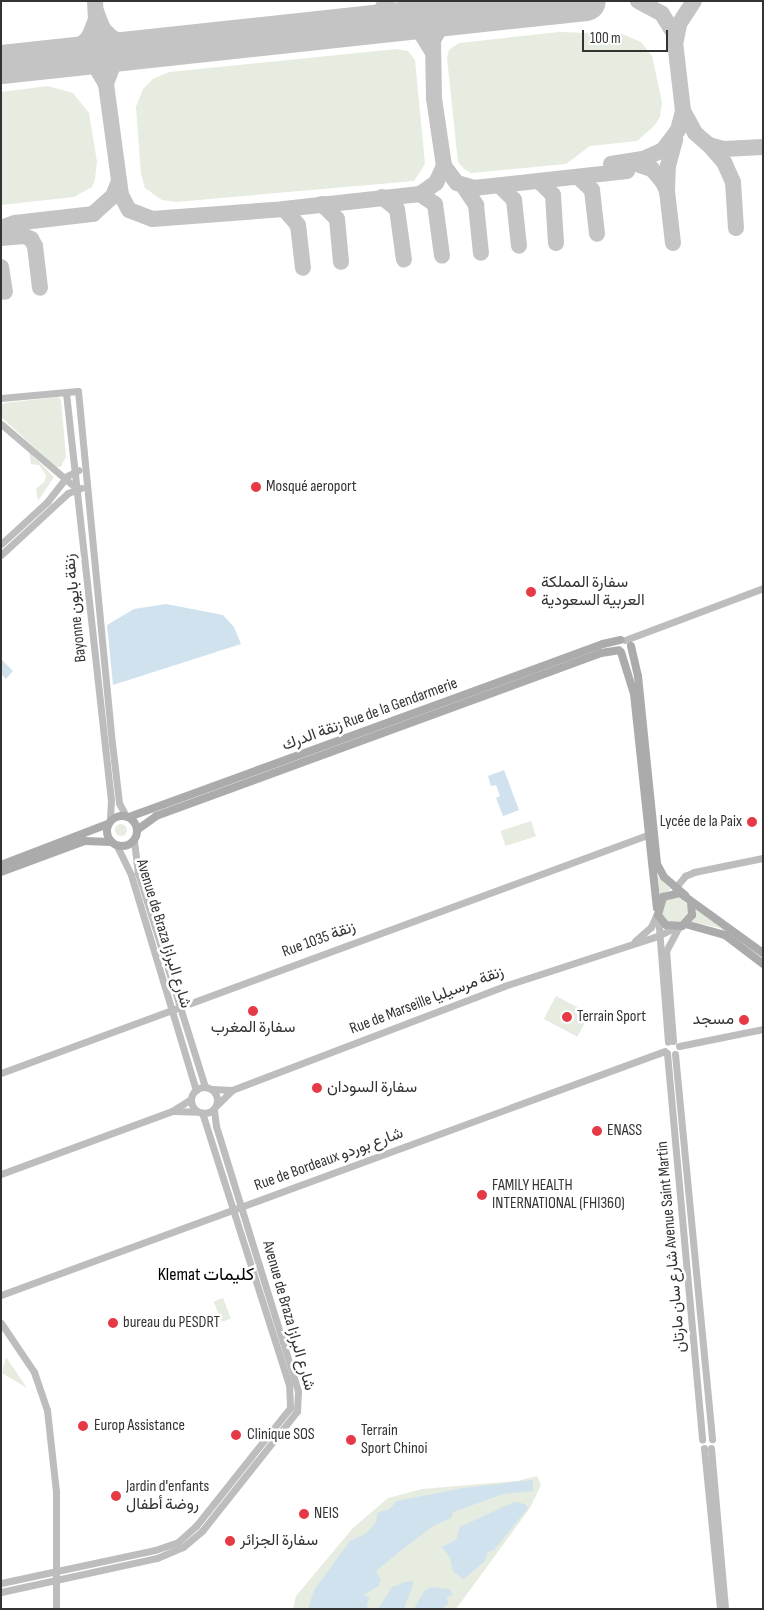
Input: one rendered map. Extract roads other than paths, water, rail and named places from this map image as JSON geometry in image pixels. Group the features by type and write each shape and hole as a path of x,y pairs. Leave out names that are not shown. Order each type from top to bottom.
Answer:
{"main road":[{"name":"Bayonne زنقة بايون","path":"106,724 78,392 66,393 106,724 120,803 127,817"},
{"path":"1,398 66,393"},
{"path":"69,421 79,419"},
{"path":"1,424 77,489"},
{"path":"1,544 47,502 65,479 75,471 84,469"},
{"path":"1,555 68,493 86,488"},
{"path":"763,588 644,632 618,645 634,694 647,835 657,911 666,925 725,935 763,964"},
{"path":"627,642 638,676 657,864 664,878 685,895 691,903 763,953"},
{"name":"زنقة الدرك Rue de la Gendarmerie","path":"127,817 603,644 627,642"},
{"name":"زنقة الدرك Rue de la Gendarmerie","path":"137,830 156,816 609,650 620,651"},
{"name":"Bayonne زنقة بايون","path":"109,744 109,822"},
{"path":"1,865 109,822 127,817 137,830 134,841 126,846 92,839 1,872"},
{"path":"109,822 107,836 114,844"},
{"name":"Rue 1035 زنقة","path":"1,1073 647,835"},
{"name":"Avenue de Braza شارع البرازا","path":"134,841 138,873 209,1088"},
{"name":"Avenue de Braza شارع البرازا","path":"114,844 131,875 196,1090"},
{"path":"675,888 686,876 694,872 763,858"},
{"path":"657,911 668,894 685,895"},
{"path":"679,926 692,915 691,903"},
{"name":"شارع سان مارتان Avenue Saint Martin","path":"657,911 658,936 674,1046"},
{"name":"Rue de Marseille زنقة مرسيليا","path":"633,943 651,927 657,911"},
{"name":"شارع سان مارتان Avenue Saint Martin","path":"679,926 666,951 712,1439 708,1448"},
{"name":"Rue de Marseille زنقة مرسيليا","path":"215,1107 232,1090 504,986 658,936 679,926"},
{"path":"666,1052 674,1046 763,1029"},
{"path":"666,1052 674,1046"},
{"name":"شارع سان مارتان Avenue Saint Martin","path":"666,1052 702,1439 708,1448"},
{"name":"Rue de Bordeaux شارع بوردو","path":"1,1295 666,1052"},
{"path":"1,1174 172,1111 191,1099 196,1090 209,1088 217,1097 215,1107 200,1112 172,1111"},
{"name":"Rue de Marseille زنقة مرسيليا","path":"209,1088 232,1090"},
{"path":"191,1099 200,1112"},
{"name":"Avenue de Braza شارع البرازا","path":"1,1583 156,1550 178,1542 196,1526 290,1408 289,1384 216,1126 215,1107"},
{"name":"Avenue de Braza شارع البرازا","path":"1,1592 157,1558 183,1547 202,1531 297,1410 298,1391 239,1208 200,1112"},
{"path":"1,1323 34,1372 47,1410 54,1466 56,1609"},
{"path":"702,1439 712,1439"},
{"path":"708,1448 720,1609"},
{"path":"708,1448 725,1609"}],"water":[{"path":"166,604 223,615 234,627 241,644 113,685 107,625 134,609"},
{"path":"1,659 13,671 6,679 1,674"},
{"path":"504,770 519,810 503,816 496,798 500,796 496,785 491,786 488,776"},
{"path":"533,1480 533,1491 503,1494 453,1512 451,1518 433,1526 399,1552 376,1571 381,1580 379,1586 363,1595 370,1598 366,1606 371,1609 308,1609 314,1590 350,1541 367,1533 376,1522 377,1513 389,1509 397,1501 463,1488"},
{"path":"514,1502 525,1504 528,1508 494,1550 488,1552 484,1562 464,1579 453,1572 450,1558 442,1547 456,1540 460,1527"},
{"path":"408,1581 414,1582 404,1609 378,1609 392,1587"},
{"path":"431,1587 449,1589 453,1594 447,1597 448,1604 441,1609 414,1609 424,1591"}],"place":[{"name":"Mosqué aeroport","path":"256,487"},
{"name":"سفارة المملكة العربية السعودية","path":"531,592"},
{"name":"Lycée de la Paix","path":"752,822"},
{"name":"سفارة المغرب","path":"253,1011"},
{"name":"Terrain Sport","path":"567,1017"},
{"name":"مسجد","path":"744,1020"},
{"name":"سفارة السودان","path":"317,1088"},
{"name":"ENASS","path":"597,1131"},
{"name":"FAMILY HEALTH INTERNATIONAL (FHI360)","path":"482,1195"},
{"name":"bureau du PESDRT","path":"113,1323"},
{"name":"Europ Assistance","path":"83,1426"},
{"name":"Clinique SOS","path":"236,1435"},
{"name":"Terrain Sport Chinoi","path":"351,1440"},
{"name":"Jardin d'enfants روضة أطفال","path":"116,1496"},
{"name":"NEIS","path":"304,1514"},
{"name":"سفارة الجزائر","path":"230,1541"}],"district":[{"name":"Klemat كليمات","path":"206,1275"}]}
